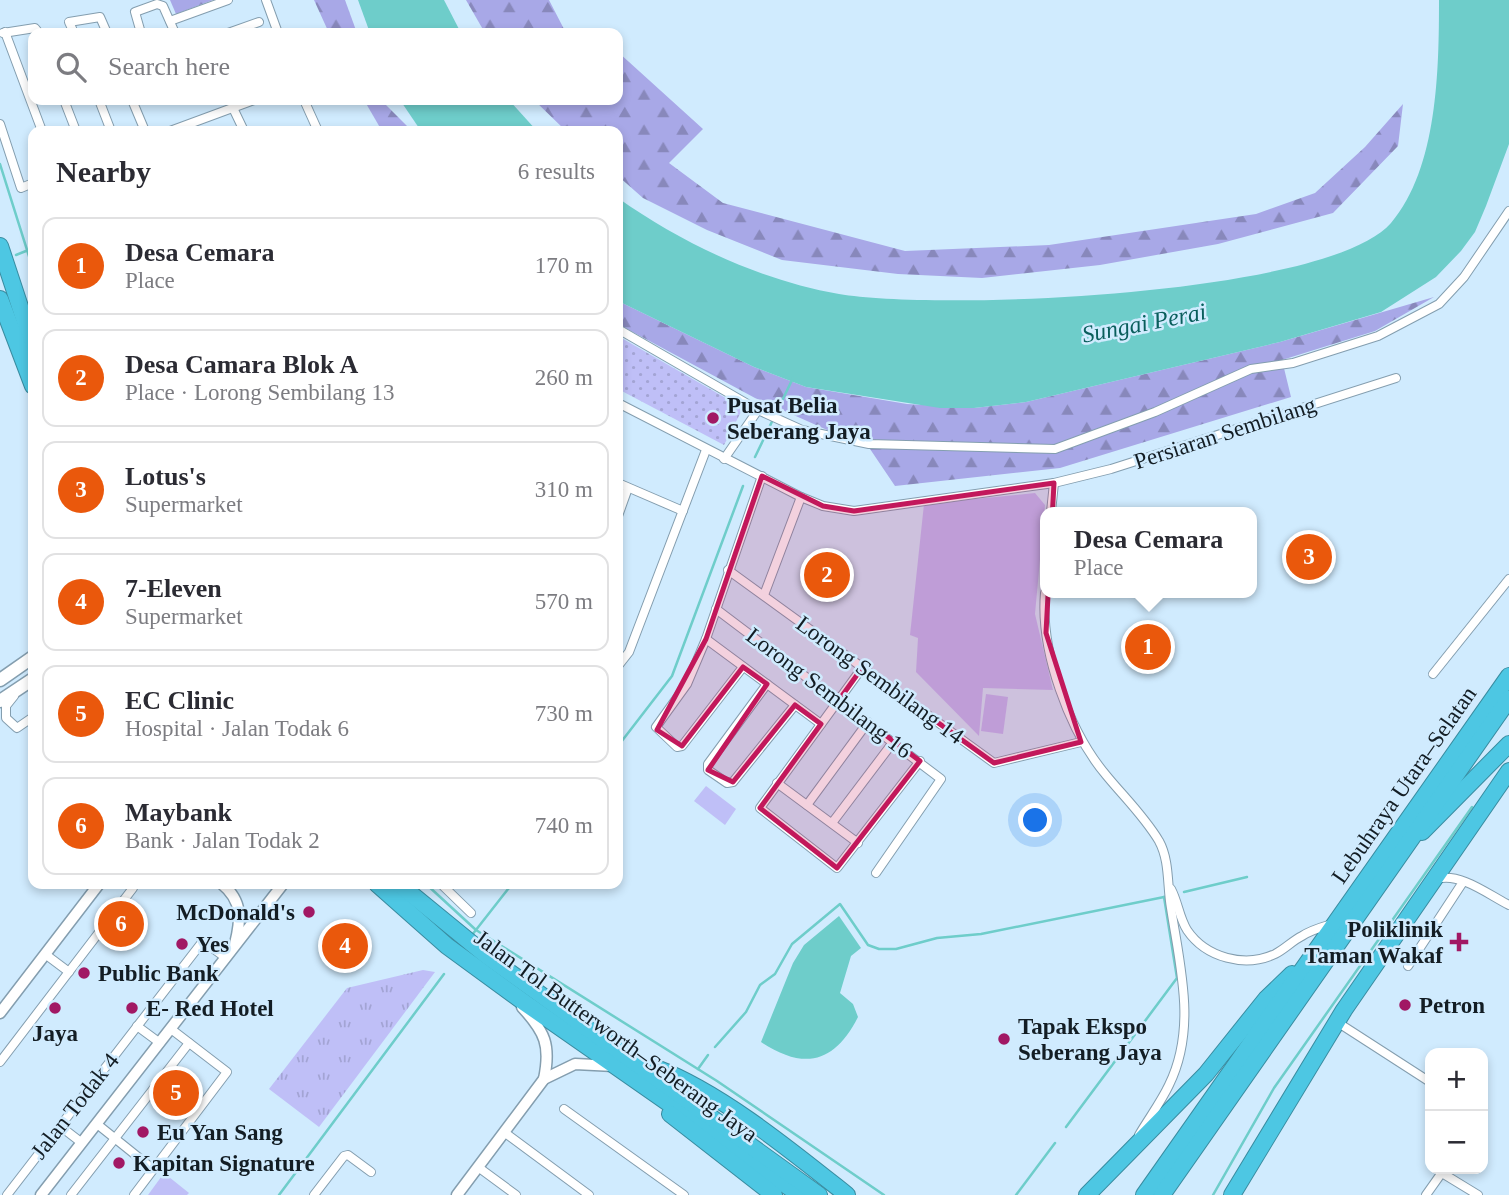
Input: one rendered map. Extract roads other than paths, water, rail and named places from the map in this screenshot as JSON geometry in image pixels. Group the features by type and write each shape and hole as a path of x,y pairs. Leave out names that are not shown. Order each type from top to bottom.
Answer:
{"highway":[{"path":"0,246 28,331"},
{"path":"0,299 28,373"},
{"name":"Lebuhraya Utara–Selatan","path":"1162,1195 1195,1136 1306,964 1509,676"},
{"name":"Lebuhraya Utara–Selatan","path":"1144,1195 1195,1136 1509,699"},
{"path":"1406,844 1447,810 1509,744"},
{"path":"1231,1195 1337,1022 1509,771"},
{"name":"Jalan Tol Butterworth–Seberang Jaya","path":"383,889 447,946 503,987 630,1068 819,1195"},
{"name":"Jalan Tol Butterworth–Seberang Jaya","path":"405,889 487,957 630,1068 800,1195"},
{"path":"1087,1195 1206,1074 1275,988 1306,964"},
{"path":"630,1068 661,1108 774,1195"},
{"path":"630,1068 676,1076 748,1121 846,1195"}],"main road":[{"path":"0,680 28,660"},
{"path":"0,701 28,682"}],"street":[{"path":"170,21 228,0"},
{"path":"266,0 276,28"},
{"path":"140,28 134,15 137,10 157,4 163,6 173,28"},
{"path":"72,28 69,22 100,17 105,28"},
{"path":"243,28 260,22"},
{"path":"28,31 2,33 28,97"},
{"path":"31,105 40,126"},
{"path":"66,105 74,126"},
{"path":"101,105 109,126"},
{"path":"137,105 144,126"},
{"path":"184,126 241,105"},
{"path":"306,105 316,126"},
{"path":"233,108 242,126"},
{"path":"0,124 21,188 28,185"},
{"path":"623,332 758,410 802,430 869,444 1030,449 1066,446 1155,412 1251,369 1293,363 1378,336 1438,304 1464,277 1509,211"},
{"name":"Persiaran Sembilang","path":"623,405 801,497 823,506 854,511 1054,483 1111,469 1396,378"},
{"path":"724,459 758,410"},
{"path":"623,660 629,652 706,450"},
{"path":"743,667 679,748 657,730 687,684 706,639 762,476"},
{"path":"1052,507 1054,483"},
{"path":"623,486 683,511"},
{"path":"623,502 628,488"},
{"path":"764,595 801,497"},
{"name":"Lorong Sembilang 14","path":"728,570 994,762 1082,742"},
{"path":"1433,674 1509,579"},
{"path":"1045,598 1046,633 1052,658 1082,742 1105,774 1139,810 1159,842 1170,887 1184,989 1183,1039 1170,1084 1130,1152"},
{"name":"Lorong Sembilang 16","path":"716,609 941,779 876,873"},
{"path":"706,639 821,724"},
{"path":"863,668 760,808 835,867 839,867 920,761"},
{"path":"28,683 6,706 6,719 17,728 28,720"},
{"path":"767,684 707,768 727,783 733,782 795,705"},
{"path":"807,805 868,722"},
{"path":"832,823 894,741"},
{"path":"777,783 858,842"},
{"path":"1452,853 1450,869 1463,882"},
{"path":"1432,883 1443,877 1463,882 1509,905"},
{"path":"1408,966 1463,882"},
{"path":"1170,887 1183,922 1194,938 1213,952 1227,958 1244,960 1267,957 1303,935 1335,923"},
{"path":"0,1013 95,889"},
{"path":"0,1062 132,889"},
{"path":"228,889 239,906 240,919 234,948"},
{"name":"Jalan Todak 4","path":"41,1195 279,889"},
{"path":"446,889 471,913"},
{"name":"Jalan Todak 4","path":"7,1195 203,941 226,958"},
{"path":"45,954 68,972"},
{"path":"457,1195 544,1079 549,1056 545,1037 503,987"},
{"path":"1337,1022 1425,1079"},
{"path":"137,1026 160,1044"},
{"path":"134,1195 227,1072 171,1030"},
{"path":"71,1195 189,1043"},
{"path":"544,1079 575,1065 630,1068"},
{"path":"564,1109 684,1195"},
{"path":"97,1124 153,1169"},
{"path":"60,1126 82,1143"},
{"path":"504,1132 589,1195"},
{"path":"314,1195 344,1156 348,1155 371,1172"},
{"path":"478,1167 516,1195"},
{"path":"1426,1195 1441,1174"},
{"path":"1447,1174 1478,1195"}],"water":[{"path":"358,0 444,0 458,28 368,28"},
{"name":"Sungai Perai","path":"1439,0 1509,0 1509,144 1486,206 1475,232 1436,277 1381,312 1280,342 1026,402 974,408 940,408 806,387 754,367 623,303 623,201 696,245 751,270 809,288 888,299 1040,298 1128,292 1214,282 1292,267 1353,248 1391,223 1407,200 1427,146 1433,117"},
{"path":"403,105 514,105 532,126 418,126"},
{"path":"839,916 861,948 851,956 840,993 853,1004 858,1017 839,1045 828,1053 817,1058 791,1057 761,1042 793,963 804,945"}],"waterway":[{"path":"0,164 28,253"},
{"path":"16,255 26,251"},
{"path":"755,457 793,378"},
{"path":"623,740 672,676 743,486"},
{"path":"1213,1195 1274,1088 1472,807"},
{"path":"1184,892 1247,877"},
{"path":"431,889 476,930 717,1081 884,1195"},
{"path":"472,935 508,889"},
{"path":"715,1047 746,1012 760,985 775,974 792,944 840,904 868,945 879,949 896,949 937,938 981,934 1169,896"},
{"path":"1066,1127 1177,978 1164,897"},
{"path":"279,1195 444,974"},
{"path":"698,1069 708,1055"},
{"path":"1016,1195 1055,1143"}],"place":[{"name":"Pusat Belia Seberang Jaya","path":"713,418"},
{"name":"Lotus's","path":"1309,557"},
{"name":"Desa Camara Blok A","path":"827,575"},
{"name":"Desa Cemara","path":"1148,647"},
{"name":"McDonald's","path":"309,912"},
{"name":"Maybank","path":"121,924"},
{"name":"Poliklinik Taman Wakaf","path":"1459,942"},
{"name":"Yes","path":"182,944"},
{"name":"7-Eleven","path":"345,946"},
{"name":"Public Bank","path":"84,973"},
{"name":"Petron","path":"1405,1005"},
{"name":"Jaya","path":"55,1008"},
{"name":"E- Red Hotel","path":"132,1008"},
{"name":"Tapak Ekspo Seberang Jaya","path":"1004,1039"},
{"name":"EC Clinic","path":"176,1093"},
{"name":"Eu Yan Sang","path":"143,1132"},
{"name":"Kapitan Signature","path":"119,1163"}]}
